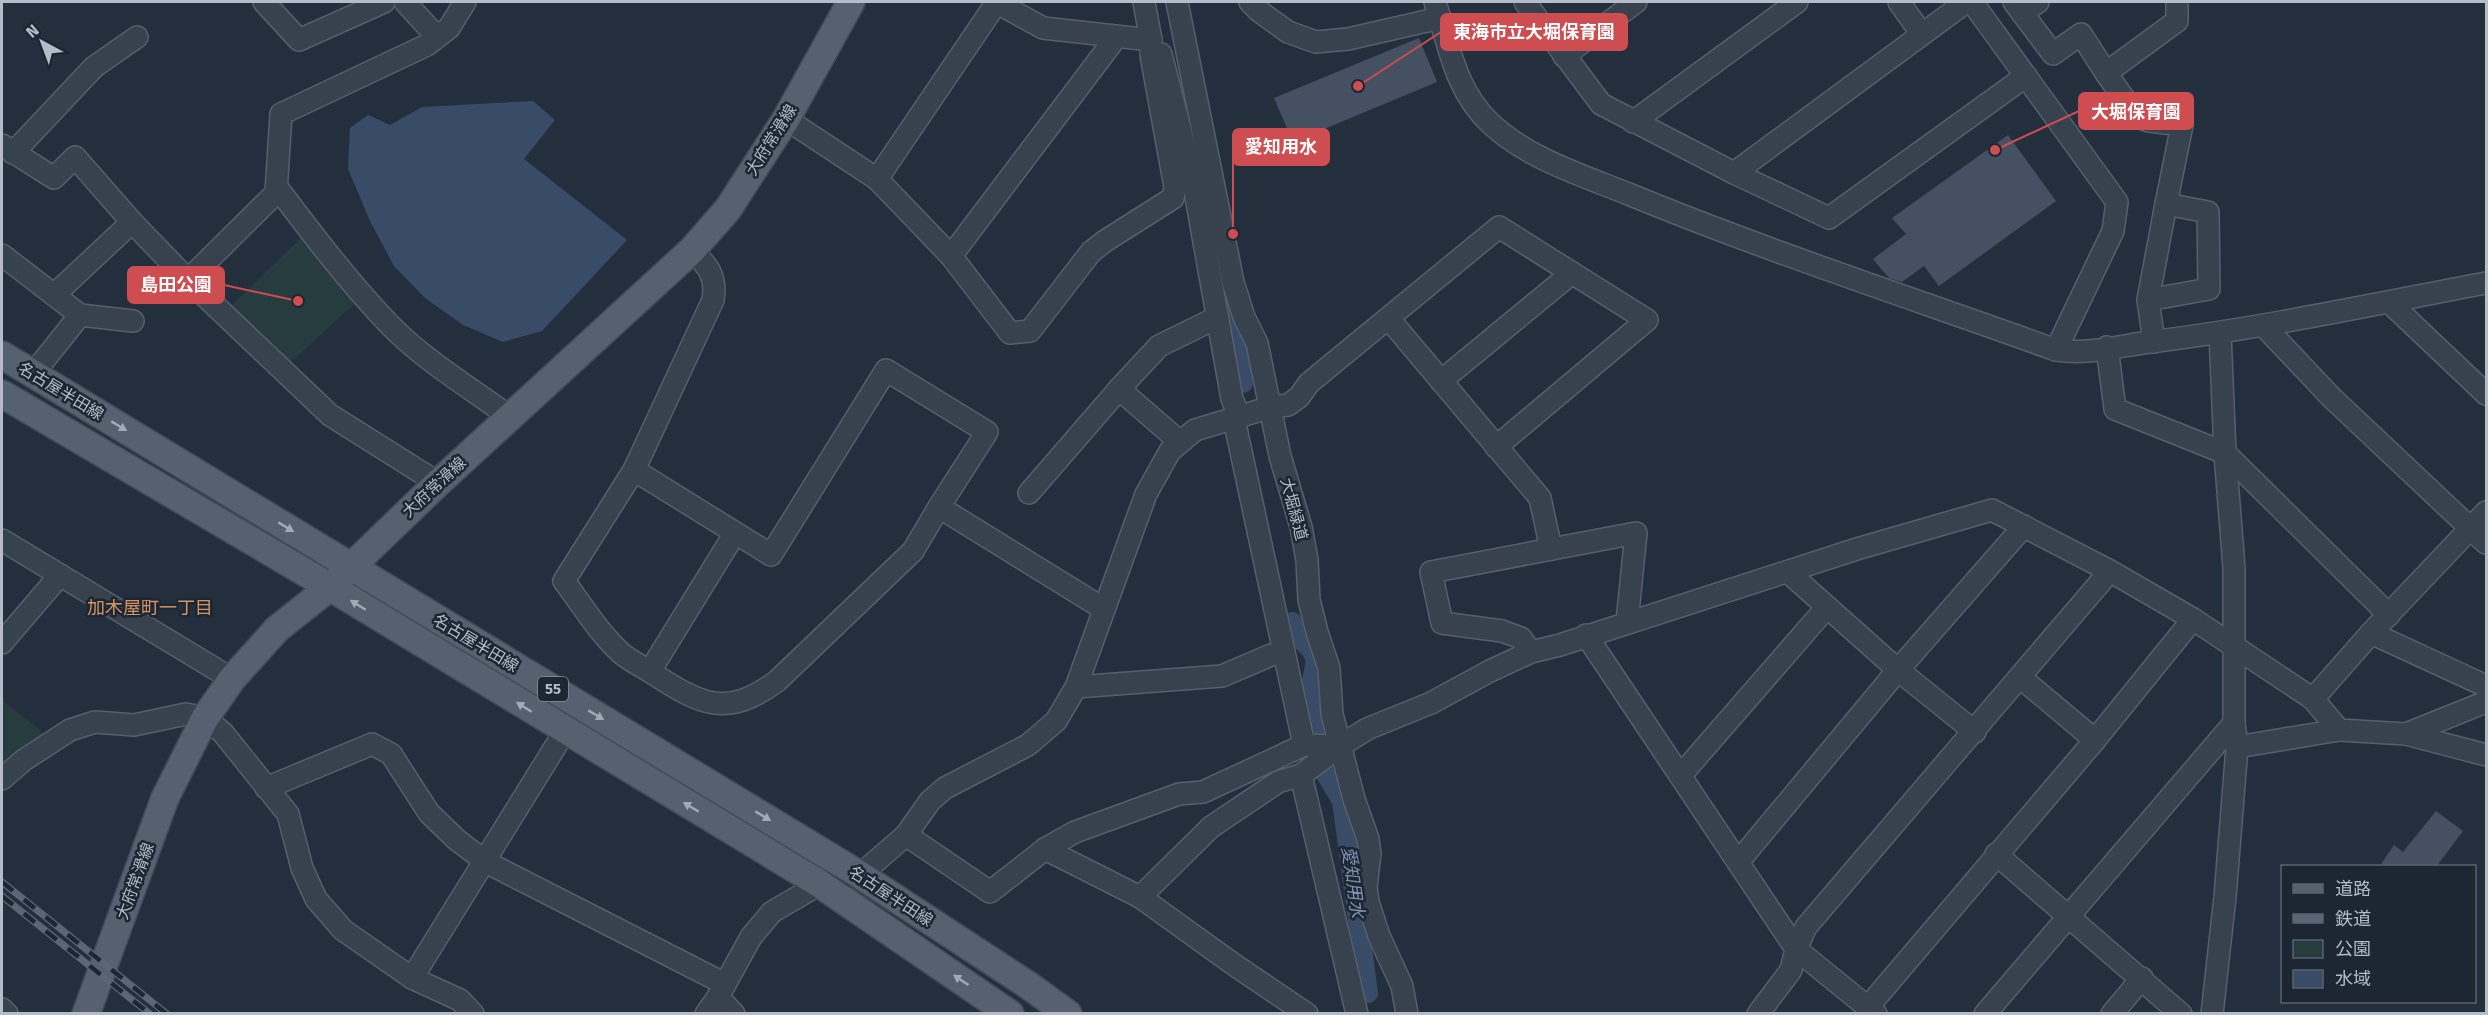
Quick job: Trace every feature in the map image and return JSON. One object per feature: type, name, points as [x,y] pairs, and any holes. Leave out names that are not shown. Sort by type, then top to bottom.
[{"type":"main road","name":"大府常滑線","points":[[86,1014],[165,798],[205,718],[232,679],[277,629],[330,587],[438,483],[692,250],[728,209],[786,118],[851,2]]},
{"type":"main road","name":"名古屋半田線","points":[[2,355],[860,875],[1028,985],[1068,1014]]},
{"type":"main road","name":"名古屋半田線","points":[[5,403],[330,587],[820,884],[1007,1013]]},
{"type":"street","points":[[264,2],[299,40],[384,2]]},
{"type":"street","points":[[405,2],[437,37]]},
{"type":"street","points":[[276,193],[281,114],[427,45],[449,28],[465,2]]},
{"type":"street","points":[[877,179],[997,2],[1043,28],[1112,36],[1151,47],[1161,54],[1193,180],[1216,318],[1304,745]]},
{"type":"street","points":[[786,118],[877,179],[951,256],[1010,333],[1030,331],[1091,252],[1173,198],[1175,188],[1144,2]]},
{"type":"street","name":"大堀緑道","points":[[1177,2],[1232,276],[1244,317],[1257,343],[1280,456],[1301,527],[1307,560],[1309,600],[1329,668],[1332,714],[1354,799],[1368,839],[1370,854],[1366,887],[1368,902],[1379,936],[1402,986],[1407,1014]]},
{"type":"street","points":[[1250,2],[1272,22],[1288,32],[1316,42],[1348,39],[1437,10],[1458,78],[1489,123],[1510,139],[1556,164],[1669,211],[2056,350],[2077,353],[2220,333],[2487,283]]},
{"type":"street","points":[[1525,2],[1601,104],[1734,173],[1830,218],[2026,76]]},
{"type":"street","points":[[1564,56],[1636,2]]},
{"type":"street","points":[[1633,122],[1797,2]]},
{"type":"street","points":[[1899,2],[1921,33]]},
{"type":"street","points":[[1734,173],[1966,2]]},
{"type":"street","points":[[1972,2],[2117,202],[2113,231],[2056,350]]},
{"type":"street","points":[[2106,74],[2177,21],[2177,2]]},
{"type":"street","points":[[2025,5],[2054,54],[2081,34],[2137,117],[2149,121],[2182,125],[2148,300],[2154,342]]},
{"type":"street","points":[[951,256],[1111,44],[1112,36]]},
{"type":"street","points":[[137,38],[94,68],[7,149],[54,178],[75,157],[132,222],[188,280],[330,415],[438,483]]},
{"type":"street","points":[[188,280],[279,190],[309,230],[388,323],[425,355],[510,417]]},
{"type":"street","points":[[2148,300],[2210,289],[2208,212],[2166,204]]},
{"type":"street","points":[[54,295],[132,222]]},
{"type":"street","points":[[716,998],[751,937],[772,912],[820,884],[860,875],[906,836],[930,801],[945,788],[1028,745],[1056,721],[1076,687],[1146,494],[1162,464],[1180,442],[1195,430],[1270,407],[1288,405],[1299,397],[1309,382],[1499,227],[1647,320],[1496,447]]},
{"type":"street","points":[[634,470],[771,555],[886,370],[987,432],[913,551],[777,681],[760,694],[733,702],[708,702],[685,694],[622,654],[564,581],[634,470],[712,300],[715,285],[706,265],[692,250]]},
{"type":"street","points":[[2,255],[80,315],[133,321]]},
{"type":"street","points":[[1441,381],[1572,273]]},
{"type":"street","points":[[2389,302],[2487,394]]},
{"type":"street","points":[[33,374],[80,315]]},
{"type":"street","points":[[1029,494],[1159,346],[1216,318]]},
{"type":"street","points":[[1389,319],[1540,498],[1551,549]]},
{"type":"street","points":[[2264,326],[2331,398],[2487,543]]},
{"type":"street","points":[[2212,1014],[2225,897],[2237,747],[2234,723],[2234,568],[2225,453],[2220,333]]},
{"type":"street","points":[[2107,347],[2115,409],[2225,453],[2389,615]]},
{"type":"street","points":[[1119,389],[1180,442]]},
{"type":"street","points":[[939,507],[1104,609]]},
{"type":"street","points":[[1140,897],[1211,827],[1278,782],[1300,775],[1367,729],[1431,703],[1531,652],[1992,510],[2193,619],[2313,699],[2339,730]]},
{"type":"street","points":[[2313,699],[2371,633],[2487,512]]},
{"type":"street","points":[[1739,861],[1898,670],[2024,526]]},
{"type":"street","points":[[650,671],[735,533]]},
{"type":"street","points":[[1531,652],[1521,639],[1502,631],[1442,623],[1431,572],[1636,533],[1627,622]]},
{"type":"street","points":[[2,540],[232,679]]},
{"type":"street","points":[[1788,572],[1898,670],[1975,732]]},
{"type":"street","points":[[1758,1014],[1791,970],[1796,949],[1806,927],[2110,572]]},
{"type":"street","points":[[2,643],[60,575]]},
{"type":"street","points":[[1681,775],[1827,607]]},
{"type":"street","points":[[1587,635],[1796,949],[1872,1010],[1996,854],[2095,740],[2193,619]]},
{"type":"street","points":[[2371,633],[2487,686]]},
{"type":"street","points":[[1076,687],[1222,676],[1271,655]]},
{"type":"street","points":[[2021,678],[2095,740]]},
{"type":"street","points":[[2406,734],[2487,702]]},
{"type":"street","points":[[2,779],[24,760],[70,730],[95,722],[134,725],[186,714],[205,718],[223,733],[288,814],[302,868],[316,899],[343,930],[412,978],[460,1000],[473,1014]]},
{"type":"street","points":[[1985,1014],[2234,723]]},
{"type":"street","points":[[2237,747],[2339,730],[2406,734],[2487,755]]},
{"type":"street","points":[[412,978],[486,862],[565,731]]},
{"type":"street","points":[[266,788],[372,744],[391,754],[429,813],[457,840],[486,862],[716,998],[734,1014]]},
{"type":"street","points":[[906,836],[990,892],[1045,849],[1075,832],[1179,794],[1203,792],[1304,745],[1340,746]]},
{"type":"street","points":[[1300,775],[1357,1014]]},
{"type":"street","points":[[1045,849],[1140,897],[1307,1014]]},
{"type":"street","points":[[1996,854],[2181,1014]]},
{"type":"street","points":[[2112,1014],[2142,978]]},
{"type":"street","points":[[2,1009],[7,1014]]},
{"type":"green space","points":[[309,230],[364,295],[291,362],[231,306]]},
{"type":"green space","points":[[2,700],[45,734],[2,766]]},
{"type":"water","points":[[533,101],[555,120],[524,159],[627,240],[542,331],[503,342],[463,325],[425,298],[394,266],[370,221],[348,169],[350,128],[368,115],[390,125],[422,107]]},
{"type":"building","points":[[1419,38],[1437,82],[1293,142],[1274,98]]},
{"type":"building","points":[[2008,135],[2056,201],[1939,286],[1924,266],[1902,282],[1889,278],[1873,259],[1906,234],[1892,218]]},
{"type":"building","points":[[2436,811],[2463,831],[2438,865],[2380,865],[2394,845],[2403,852]]},
{"type":"waterway","name":"愛知用水","points":[[1224,278],[1243,383]]},
{"type":"waterway","name":"愛知用水","points":[[1292,622],[1296,635],[1312,650],[1316,661],[1309,696],[1316,731]]},
{"type":"waterway","name":"愛知用水","points":[[1326,774],[1342,801],[1368,993]]},
{"type":"railway","points":[[2,882],[167,1014]]},
{"type":"railway","points":[[2,896],[150,1014]]},
{"type":"place","name":"東海市立大堀保育園","points":[[1358,86]]},
{"type":"place","name":"大堀保育園","points":[[1995,150]]},
{"type":"place","name":"愛知用水","points":[[1233,234]]},
{"type":"place","name":"島田公園","points":[[298,301]]},
{"type":"district","name":"加木屋町一丁目","points":[[150,608]]}]
